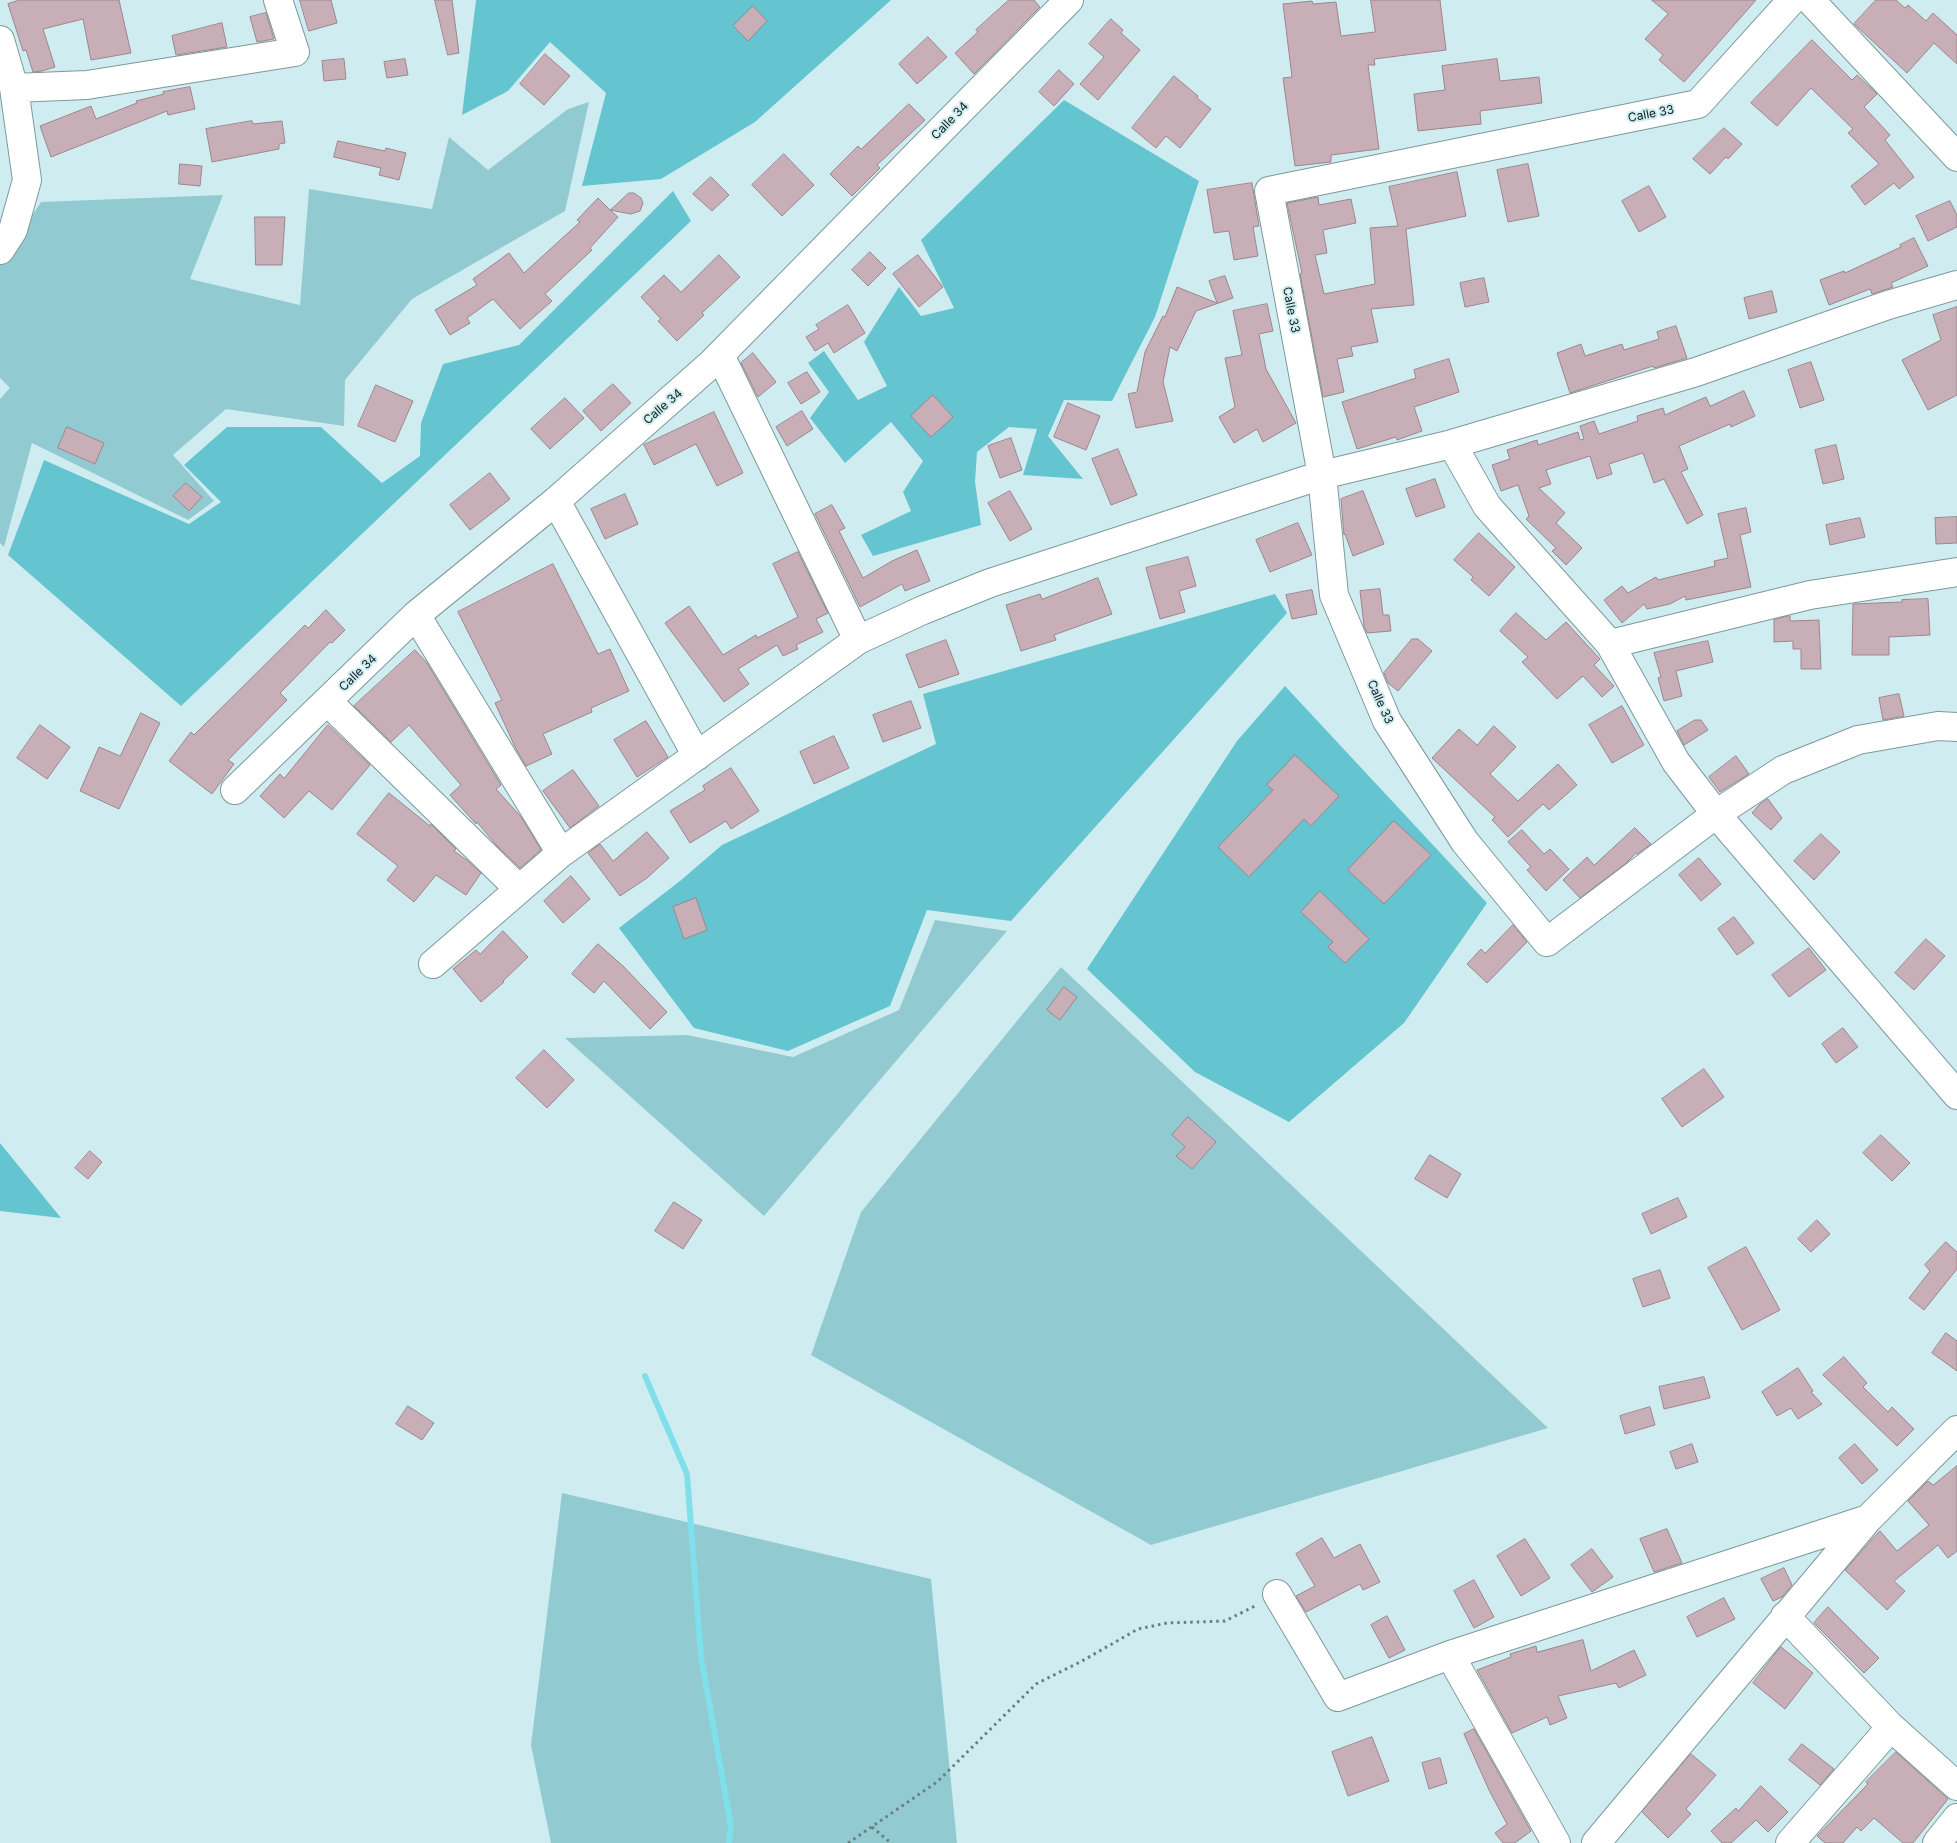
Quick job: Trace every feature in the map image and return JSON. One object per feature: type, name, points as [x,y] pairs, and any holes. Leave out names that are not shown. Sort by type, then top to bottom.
[{"type":"street","points":[[14,88],[87,85],[295,52],[278,0]]},
{"type":"street","name":"Calle 34","points":[[235,790],[416,615],[556,501],[720,355],[1069,0]]},
{"type":"street","name":"Calle 33","points":[[1716,814],[1547,942],[1465,842],[1387,721],[1334,595],[1322,475],[1269,191],[1698,104],[1792,0]]},
{"type":"street","points":[[1810,0],[1957,157]]},
{"type":"street","points":[[0,40],[14,88],[27,180],[13,230],[0,250]]},
{"type":"street","points":[[433,964],[561,853],[858,640],[923,610],[990,583],[1322,475],[1452,444],[1696,372],[1888,305],[1957,285]]},
{"type":"street","points":[[720,355],[858,640]]},
{"type":"street","points":[[1452,444],[1487,506],[1610,644],[1676,762],[1716,814],[1957,1095]]},
{"type":"street","points":[[556,501],[697,756]]},
{"type":"street","points":[[1610,644],[1810,595],[1957,572]]},
{"type":"street","points":[[416,615],[561,853]]},
{"type":"street","points":[[328,702],[519,888]]},
{"type":"street","points":[[1716,814],[1783,770],[1858,740],[1938,726],[1957,727]]},
{"type":"street","points":[[1596,1843],[1868,1519],[1957,1430]]},
{"type":"street","points":[[1277,1594],[1338,1697],[1450,1655],[1868,1519]]},
{"type":"street","points":[[1785,1616],[1891,1727],[1957,1786]]},
{"type":"street","points":[[1450,1655],[1556,1843]]},
{"type":"street","points":[[1790,1843],[1891,1727]]},
{"type":"street","points":[[1937,1843],[1957,1818]]},
{"type":"path","points":[[848,1843],[937,1782],[1036,1684],[1082,1661],[1138,1629],[1166,1623],[1225,1621],[1277,1594]]},
{"type":"path","points":[[872,1827],[891,1843]]},
{"type":"shaded area","points":[[476,0],[891,0],[755,122],[661,179],[582,186],[606,93],[550,42],[508,91],[462,115]]},
{"type":"shaded area","points":[[1064,100],[1199,181],[1155,317],[1112,401],[1064,400],[1048,436],[1083,479],[1023,475],[1037,429],[1009,427],[977,452],[975,482],[981,525],[873,556],[861,535],[911,511],[903,492],[923,461],[891,422],[845,463],[810,418],[829,392],[808,363],[824,351],[858,400],[887,386],[864,342],[899,287],[921,316],[954,308],[921,240]]},
{"type":"shaded area","points":[[589,102],[565,211],[412,299],[345,380],[344,426],[226,409],[173,455],[214,501],[188,520],[32,443],[4,547],[0,543],[0,399],[10,388],[0,378],[0,265],[41,202],[223,195],[190,279],[300,305],[309,189],[432,209],[449,137],[488,170],[568,109]]},
{"type":"shaded area","points":[[673,191],[691,221],[181,706],[8,555],[44,460],[189,524],[221,502],[184,465],[227,427],[321,427],[382,483],[420,456],[421,423],[443,364],[519,345]]},
{"type":"shaded area","points":[[1275,594],[1287,613],[1011,921],[927,910],[890,1006],[788,1051],[694,1028],[619,928],[680,881],[722,845],[936,744],[923,694]]},
{"type":"shaded area","points":[[1285,686],[1487,903],[1404,1023],[1289,1122],[1195,1072],[1087,969],[1237,741]]},
{"type":"shaded area","points":[[935,920],[1007,931],[764,1216],[565,1038],[687,1035],[793,1057],[899,1010]]},
{"type":"shaded area","points":[[1061,967],[1548,1428],[1151,1545],[811,1355],[861,1212]]},
{"type":"shaded area","points":[[0,1143],[61,1218],[0,1211]]},
{"type":"shaded area","points":[[562,1493],[931,1579],[957,1843],[551,1843],[531,1745]]},
{"type":"building","points":[[20,0],[119,0],[131,53],[91,60],[83,19],[43,29],[55,67],[33,72],[26,50],[23,51],[8,4]]},
{"type":"building","points":[[300,0],[331,0],[337,23],[309,31]]},
{"type":"building","points":[[435,0],[452,0],[459,53],[448,55]]},
{"type":"building","points":[[1009,0],[1034,0],[1040,7],[974,74],[955,53],[978,32],[976,30]]},
{"type":"building","points":[[1371,0],[1440,0],[1446,50],[1374,59],[1375,65],[1368,65],[1379,149],[1331,155],[1331,162],[1295,166],[1283,78],[1292,77],[1283,4],[1312,1],[1313,4],[1336,2],[1341,36],[1375,32]]},
{"type":"building","points":[[1652,0],[1756,0],[1684,82],[1659,60],[1663,55],[1645,39],[1668,14]]},
{"type":"building","points":[[1876,0],[1896,0],[1905,8],[1908,5],[1926,21],[1933,13],[1957,35],[1957,64],[1934,43],[1907,73],[1854,24]]},
{"type":"building","points":[[753,6],[767,21],[748,41],[733,26]]},
{"type":"building","points":[[266,13],[274,39],[257,42],[250,17]]},
{"type":"building","points":[[1111,19],[1123,30],[1121,33],[1140,50],[1098,100],[1080,84],[1104,57],[1089,44]]},
{"type":"building","points":[[222,23],[227,47],[176,55],[172,36]]},
{"type":"building","points":[[928,37],[947,57],[917,84],[899,64]]},
{"type":"building","points":[[1812,40],[1852,80],[1857,75],[1877,94],[1864,107],[1890,135],[1885,140],[1914,177],[1899,189],[1894,183],[1865,205],[1851,186],[1879,164],[1848,133],[1853,129],[1811,88],[1777,126],[1751,103]]},
{"type":"building","points":[[545,54],[570,76],[544,105],[520,84]]},
{"type":"building","points":[[344,59],[346,79],[324,81],[322,61]]},
{"type":"building","points":[[405,59],[408,75],[387,78],[384,62]]},
{"type":"building","points":[[1497,59],[1500,81],[1539,77],[1542,103],[1480,111],[1481,124],[1418,131],[1414,94],[1445,90],[1442,66]]},
{"type":"building","points":[[1059,70],[1074,84],[1054,106],[1039,92]]},
{"type":"building","points":[[1174,76],[1211,109],[1180,148],[1166,136],[1156,148],[1132,128]]},
{"type":"building","points":[[190,87],[195,109],[168,115],[167,111],[51,157],[40,126],[91,106],[96,119],[137,103],[136,101],[164,94],[163,92]]},
{"type":"building","points":[[909,104],[925,120],[877,165],[880,168],[852,196],[830,174],[858,146],[861,149]]},
{"type":"building","points":[[252,121],[253,124],[282,121],[285,143],[279,144],[279,149],[212,162],[206,129]]},
{"type":"building","points":[[1724,128],[1742,144],[1710,174],[1693,159]]},
{"type":"building","points":[[338,141],[385,151],[386,148],[406,153],[399,180],[379,175],[381,168],[334,157]]},
{"type":"building","points":[[784,154],[814,185],[782,216],[752,185]]},
{"type":"building","points":[[180,164],[202,166],[200,186],[179,184]]},
{"type":"building","points":[[1528,164],[1539,216],[1508,222],[1497,170]]},
{"type":"building","points":[[1457,172],[1466,216],[1406,229],[1414,305],[1371,309],[1378,342],[1351,347],[1353,356],[1337,359],[1344,392],[1323,397],[1300,274],[1302,273],[1287,203],[1318,197],[1319,205],[1351,199],[1356,223],[1323,230],[1327,253],[1315,255],[1324,294],[1375,284],[1370,228],[1398,226],[1389,187]]},
{"type":"building","points":[[711,177],[729,195],[712,211],[693,194]]},
{"type":"building","points":[[1252,183],[1259,226],[1253,227],[1258,256],[1234,260],[1229,231],[1214,233],[1207,190]]},
{"type":"building","points":[[1649,186],[1666,217],[1639,232],[1622,201]]},
{"type":"building","points":[[629,193],[634,193],[641,198],[643,203],[640,211],[631,214],[610,210]]},
{"type":"building","points":[[598,198],[618,217],[590,248],[592,250],[545,294],[552,301],[520,329],[493,299],[467,318],[470,323],[450,335],[435,310],[477,285],[473,279],[509,253],[524,273],[580,222],[577,220]]},
{"type":"building","points":[[1950,201],[1957,215],[1957,227],[1928,241],[1916,216]]},
{"type":"building","points":[[255,217],[285,217],[282,265],[256,265]]},
{"type":"building","points":[[1914,238],[1928,266],[1891,283],[1893,287],[1872,294],[1870,289],[1829,305],[1820,280],[1844,271],[1845,273],[1901,247],[1900,245]]},
{"type":"building","points":[[870,252],[886,268],[868,286],[852,270]]},
{"type":"building","points":[[719,255],[740,277],[702,313],[704,315],[677,341],[658,321],[661,319],[641,297],[664,275],[681,292]]},
{"type":"building","points":[[918,255],[943,287],[919,307],[893,274]]},
{"type":"building","points":[[1225,276],[1233,298],[1196,311],[1177,351],[1170,347],[1163,382],[1173,421],[1136,428],[1128,394],[1137,392],[1145,352],[1163,316],[1165,317],[1177,287],[1217,303],[1209,281]]},
{"type":"building","points":[[1484,278],[1489,302],[1465,307],[1460,283]]},
{"type":"building","points":[[1772,291],[1777,312],[1749,319],[1744,298]]},
{"type":"building","points":[[1267,304],[1273,331],[1259,334],[1266,369],[1296,423],[1263,442],[1257,429],[1234,443],[1219,417],[1235,407],[1225,358],[1242,355],[1233,311]]},
{"type":"building","points":[[848,305],[865,333],[834,353],[828,343],[815,351],[806,337],[819,329],[816,325]]},
{"type":"building","points":[[1957,307],[1957,395],[1928,410],[1902,360],[1941,340],[1933,315]]},
{"type":"building","points":[[1676,326],[1687,358],[1654,368],[1653,366],[1570,393],[1557,353],[1581,344],[1585,356],[1622,344],[1624,350],[1659,339],[1657,332]]},
{"type":"building","points":[[753,353],[776,382],[758,397],[741,363]]},
{"type":"building","points":[[1449,359],[1459,392],[1414,407],[1422,431],[1397,440],[1396,437],[1357,449],[1342,402],[1416,378],[1414,370]]},
{"type":"building","points":[[1811,362],[1824,400],[1800,408],[1788,370]]},
{"type":"building","points":[[807,372],[820,392],[801,404],[788,383]]},
{"type":"building","points":[[613,384],[631,403],[601,431],[583,411]]},
{"type":"building","points":[[376,385],[413,401],[395,442],[358,426]]},
{"type":"building","points":[[1744,391],[1755,416],[1731,427],[1730,424],[1679,446],[1688,469],[1681,472],[1703,515],[1687,524],[1664,479],[1654,483],[1643,453],[1609,464],[1612,474],[1597,479],[1590,456],[1546,470],[1551,484],[1539,488],[1565,513],[1556,523],[1582,548],[1566,565],[1552,551],[1556,548],[1526,519],[1529,516],[1518,485],[1501,491],[1492,465],[1510,459],[1507,450],[1537,440],[1538,445],[1578,432],[1580,440],[1584,439],[1580,426],[1594,421],[1599,434],[1638,421],[1637,416],[1663,408],[1665,415],[1706,397],[1710,406]]},
{"type":"building","points":[[933,395],[953,417],[931,437],[911,416]]},
{"type":"building","points":[[565,398],[584,418],[550,449],[531,429]]},
{"type":"building","points":[[1068,403],[1100,416],[1086,450],[1054,437]]},
{"type":"building","points":[[802,411],[813,429],[787,446],[776,427]]},
{"type":"building","points":[[714,412],[743,473],[717,486],[696,444],[654,465],[644,445]]},
{"type":"building","points":[[67,427],[104,443],[95,464],[58,448]]},
{"type":"building","points":[[1011,438],[1022,470],[1000,478],[988,446]]},
{"type":"building","points":[[1836,445],[1844,479],[1823,484],[1815,450]]},
{"type":"building","points":[[1118,449],[1137,495],[1111,505],[1092,459]]},
{"type":"building","points":[[490,473],[510,499],[470,530],[450,505]]},
{"type":"building","points":[[1435,479],[1445,507],[1416,517],[1406,489]]},
{"type":"building","points":[[186,483],[202,497],[189,511],[173,496]]},
{"type":"building","points":[[1010,491],[1032,529],[1010,541],[988,503]]},
{"type":"building","points":[[1363,491],[1384,544],[1353,556],[1344,535],[1341,499]]},
{"type":"building","points":[[625,494],[638,524],[605,539],[591,509]]},
{"type":"building","points":[[832,505],[845,528],[839,531],[863,578],[892,561],[917,550],[930,581],[905,591],[902,584],[860,607],[815,514]]},
{"type":"building","points":[[1746,508],[1751,532],[1740,535],[1751,587],[1686,600],[1685,596],[1670,604],[1647,609],[1644,604],[1622,623],[1604,600],[1622,586],[1628,593],[1656,577],[1658,580],[1715,566],[1714,561],[1728,558],[1718,514]]},
{"type":"building","points":[[1957,517],[1957,543],[1936,544],[1935,518]]},
{"type":"building","points":[[1860,518],[1865,537],[1830,545],[1826,525]]},
{"type":"building","points":[[1298,523],[1312,555],[1270,572],[1256,540]]},
{"type":"building","points":[[1479,533],[1515,567],[1489,596],[1471,580],[1473,577],[1454,560]]},
{"type":"building","points":[[798,552],[828,613],[816,619],[823,632],[796,645],[798,649],[783,656],[777,645],[738,669],[749,684],[724,702],[665,623],[689,606],[723,655],[756,635],[757,638],[798,617],[773,564]]},
{"type":"building","points":[[1188,557],[1196,586],[1179,591],[1185,612],[1160,619],[1146,568]]},
{"type":"building","points":[[553,564],[598,654],[610,649],[629,691],[591,708],[592,712],[543,734],[552,754],[526,766],[495,703],[502,700],[458,612]]},
{"type":"building","points":[[1098,578],[1112,614],[1054,635],[1056,640],[1021,651],[1006,605],[1040,594],[1042,599]]},
{"type":"building","points":[[1380,589],[1383,615],[1389,615],[1391,631],[1367,633],[1364,626],[1360,591]]},
{"type":"building","points":[[1312,590],[1317,614],[1292,619],[1286,595]]},
{"type":"building","points":[[1928,599],[1930,635],[1889,637],[1889,655],[1852,655],[1853,604]]},
{"type":"building","points":[[326,610],[345,630],[332,643],[330,642],[280,693],[287,700],[228,760],[234,764],[212,794],[169,761],[191,732],[194,735],[305,625],[308,628]]},
{"type":"building","points":[[1516,613],[1546,640],[1566,622],[1600,659],[1594,665],[1614,686],[1602,697],[1583,676],[1557,699],[1522,662],[1528,657],[1500,631]]},
{"type":"building","points":[[1790,616],[1790,621],[1819,620],[1821,669],[1801,669],[1801,649],[1793,649],[1793,641],[1774,642],[1774,620]]},
{"type":"building","points":[[1412,639],[1418,639],[1432,651],[1398,691],[1388,683],[1384,673]]},
{"type":"building","points":[[946,640],[959,674],[919,688],[906,655]]},
{"type":"building","points":[[1708,641],[1713,662],[1676,671],[1682,696],[1664,701],[1658,678],[1661,677],[1654,653]]},
{"type":"building","points":[[415,650],[427,663],[501,785],[496,789],[522,818],[541,850],[520,868],[450,795],[461,785],[409,725],[391,742],[354,706]]},
{"type":"building","points":[[1899,694],[1904,716],[1883,720],[1879,698]]},
{"type":"building","points":[[911,701],[921,728],[883,742],[873,715]]},
{"type":"building","points":[[1622,706],[1644,745],[1612,763],[1589,725]]},
{"type":"building","points":[[141,713],[160,723],[119,809],[80,791],[99,747],[120,756]]},
{"type":"building","points":[[1695,720],[1701,720],[1708,730],[1684,745],[1677,731]]},
{"type":"building","points":[[646,721],[668,757],[637,777],[614,740]]},
{"type":"building","points":[[40,725],[70,747],[47,779],[17,758]]},
{"type":"building","points":[[328,725],[370,765],[332,810],[309,791],[284,818],[260,796],[280,774],[284,778]]},
{"type":"building","points":[[1494,726],[1516,747],[1490,774],[1518,801],[1558,764],[1577,785],[1549,810],[1543,804],[1508,837],[1492,820],[1495,817],[1432,758],[1459,729],[1477,745]]},
{"type":"building","points":[[834,736],[849,768],[814,784],[800,752]]},
{"type":"building","points":[[1295,755],[1339,796],[1311,826],[1304,819],[1249,877],[1218,847],[1273,790],[1267,785]]},
{"type":"building","points":[[1736,756],[1749,774],[1720,792],[1709,777]]},
{"type":"building","points":[[731,768],[759,811],[731,829],[726,821],[690,843],[670,811],[705,790],[703,786]]},
{"type":"building","points":[[573,770],[599,806],[570,828],[543,791]]},
{"type":"building","points":[[389,793],[430,826],[431,824],[456,849],[454,851],[481,873],[466,895],[436,875],[414,902],[387,880],[398,866],[357,834]]},
{"type":"building","points":[[1768,799],[1782,818],[1771,830],[1752,813],[1760,804]]},
{"type":"building","points":[[1394,821],[1431,855],[1384,904],[1348,870]]},
{"type":"building","points":[[1635,828],[1651,844],[1636,853],[1625,864],[1580,898],[1563,880],[1587,857],[1594,865]]},
{"type":"building","points":[[1522,830],[1544,854],[1550,849],[1569,869],[1546,891],[1527,870],[1531,867],[1508,842]]},
{"type":"building","points":[[647,832],[669,858],[647,878],[620,896],[588,853],[600,844],[613,861]]},
{"type":"building","points":[[1821,834],[1840,852],[1814,880],[1794,861]]},
{"type":"building","points":[[1699,858],[1721,884],[1701,901],[1679,875]]},
{"type":"building","points":[[571,876],[590,899],[563,923],[544,901]]},
{"type":"building","points":[[1320,891],[1369,939],[1345,963],[1328,947],[1333,942],[1301,912]]},
{"type":"building","points":[[696,898],[707,930],[684,939],[673,907]]},
{"type":"building","points":[[1734,917],[1754,943],[1737,955],[1718,929]]},
{"type":"building","points":[[1513,925],[1527,942],[1487,983],[1467,964],[1481,949],[1485,953]]},
{"type":"building","points":[[503,931],[528,957],[481,1002],[453,969],[476,950],[480,954]]},
{"type":"building","points":[[1926,939],[1945,956],[1914,990],[1895,973]]},
{"type":"building","points":[[598,944],[623,966],[667,1012],[650,1029],[604,981],[594,993],[572,974]]},
{"type":"building","points":[[1809,948],[1826,970],[1789,997],[1772,975]]},
{"type":"building","points":[[1064,987],[1077,997],[1060,1020],[1047,1010]]},
{"type":"building","points":[[1843,1028],[1858,1047],[1836,1063],[1822,1044]]},
{"type":"building","points":[[544,1050],[574,1080],[547,1108],[516,1078]]},
{"type":"building","points":[[1704,1069],[1724,1097],[1682,1127],[1662,1099]]},
{"type":"building","points":[[1188,1117],[1216,1142],[1192,1169],[1176,1156],[1185,1147],[1172,1135]]},
{"type":"building","points":[[1881,1135],[1910,1163],[1892,1181],[1863,1153]]},
{"type":"building","points":[[90,1151],[102,1162],[88,1179],[75,1168]]},
{"type":"building","points":[[1430,1155],[1461,1174],[1447,1198],[1415,1179]]},
{"type":"building","points":[[1678,1198],[1687,1217],[1651,1234],[1642,1214]]},
{"type":"building","points":[[674,1202],[702,1220],[683,1249],[655,1231]]},
{"type":"building","points":[[1817,1220],[1830,1234],[1811,1252],[1798,1239]]},
{"type":"building","points":[[1946,1242],[1957,1252],[1957,1269],[1924,1310],[1909,1298],[1930,1271],[1925,1265]]},
{"type":"building","points":[[1746,1247],[1780,1310],[1742,1330],[1708,1268]]},
{"type":"building","points":[[1660,1270],[1670,1298],[1643,1307],[1633,1279]]},
{"type":"building","points":[[1946,1333],[1957,1341],[1957,1371],[1932,1353]]},
{"type":"building","points":[[1844,1357],[1867,1383],[1863,1387],[1888,1412],[1892,1407],[1914,1429],[1897,1446],[1823,1375]]},
{"type":"building","points":[[1798,1368],[1813,1391],[1811,1392],[1822,1404],[1798,1419],[1791,1408],[1777,1416],[1762,1392]]},
{"type":"building","points":[[1704,1377],[1710,1398],[1664,1409],[1659,1387]]},
{"type":"building","points":[[408,1406],[434,1423],[422,1440],[396,1424]]},
{"type":"building","points":[[1650,1407],[1655,1425],[1625,1434],[1620,1416]]},
{"type":"building","points":[[1692,1444],[1698,1462],[1676,1469],[1670,1452]]},
{"type":"building","points":[[1855,1444],[1878,1470],[1862,1484],[1839,1458]]},
{"type":"building","points":[[1957,1466],[1957,1551],[1948,1558],[1938,1545],[1894,1581],[1905,1591],[1887,1610],[1845,1570],[1880,1531],[1897,1551],[1929,1525],[1908,1501],[1928,1481],[1933,1485]]},
{"type":"building","points":[[1667,1529],[1682,1563],[1654,1572],[1640,1539]]},
{"type":"building","points":[[1322,1538],[1334,1558],[1360,1544],[1380,1582],[1363,1590],[1360,1584],[1306,1612],[1296,1596],[1315,1586],[1296,1554]]},
{"type":"building","points":[[1525,1539],[1550,1578],[1521,1596],[1497,1556]]},
{"type":"building","points":[[1592,1549],[1613,1577],[1592,1592],[1571,1565]]},
{"type":"building","points":[[1784,1568],[1792,1585],[1782,1597],[1773,1601],[1761,1579]]},
{"type":"building","points":[[1474,1580],[1494,1617],[1474,1628],[1454,1591]]},
{"type":"building","points":[[1724,1598],[1735,1619],[1697,1637],[1687,1617]]},
{"type":"building","points":[[1828,1607],[1879,1658],[1864,1673],[1814,1623]]},
{"type":"building","points":[[1387,1616],[1405,1650],[1389,1658],[1371,1625]]},
{"type":"building","points":[[1583,1640],[1591,1671],[1634,1650],[1646,1675],[1619,1688],[1616,1683],[1558,1696],[1567,1718],[1550,1725],[1547,1717],[1512,1733],[1477,1670],[1511,1657],[1510,1654],[1536,1646],[1537,1652]]},
{"type":"building","points":[[1781,1647],[1813,1673],[1785,1709],[1753,1683]]},
{"type":"building","points":[[1474,1729],[1531,1831],[1515,1843],[1503,1843],[1495,1833],[1507,1824],[1489,1790],[1464,1734]]},
{"type":"building","points":[[1372,1737],[1389,1781],[1348,1796],[1332,1752]]},
{"type":"building","points":[[1802,1744],[1834,1769],[1820,1785],[1789,1760]]},
{"type":"building","points":[[1896,1752],[1948,1799],[1913,1843],[1903,1843],[1874,1818],[1861,1831],[1857,1827],[1843,1843],[1825,1843],[1817,1836],[1868,1784],[1866,1782]]},
{"type":"building","points":[[1691,1754],[1716,1775],[1686,1809],[1691,1814],[1668,1838],[1642,1812]]},
{"type":"building","points":[[1440,1758],[1447,1783],[1429,1789],[1422,1763]]},
{"type":"building","points":[[1761,1786],[1788,1812],[1768,1832],[1756,1820],[1731,1843],[1722,1843],[1711,1831],[1736,1808],[1738,1811]]},
{"type":"waterway","points":[[645,1376],[687,1474],[701,1657],[731,1826],[729,1843]]}]
